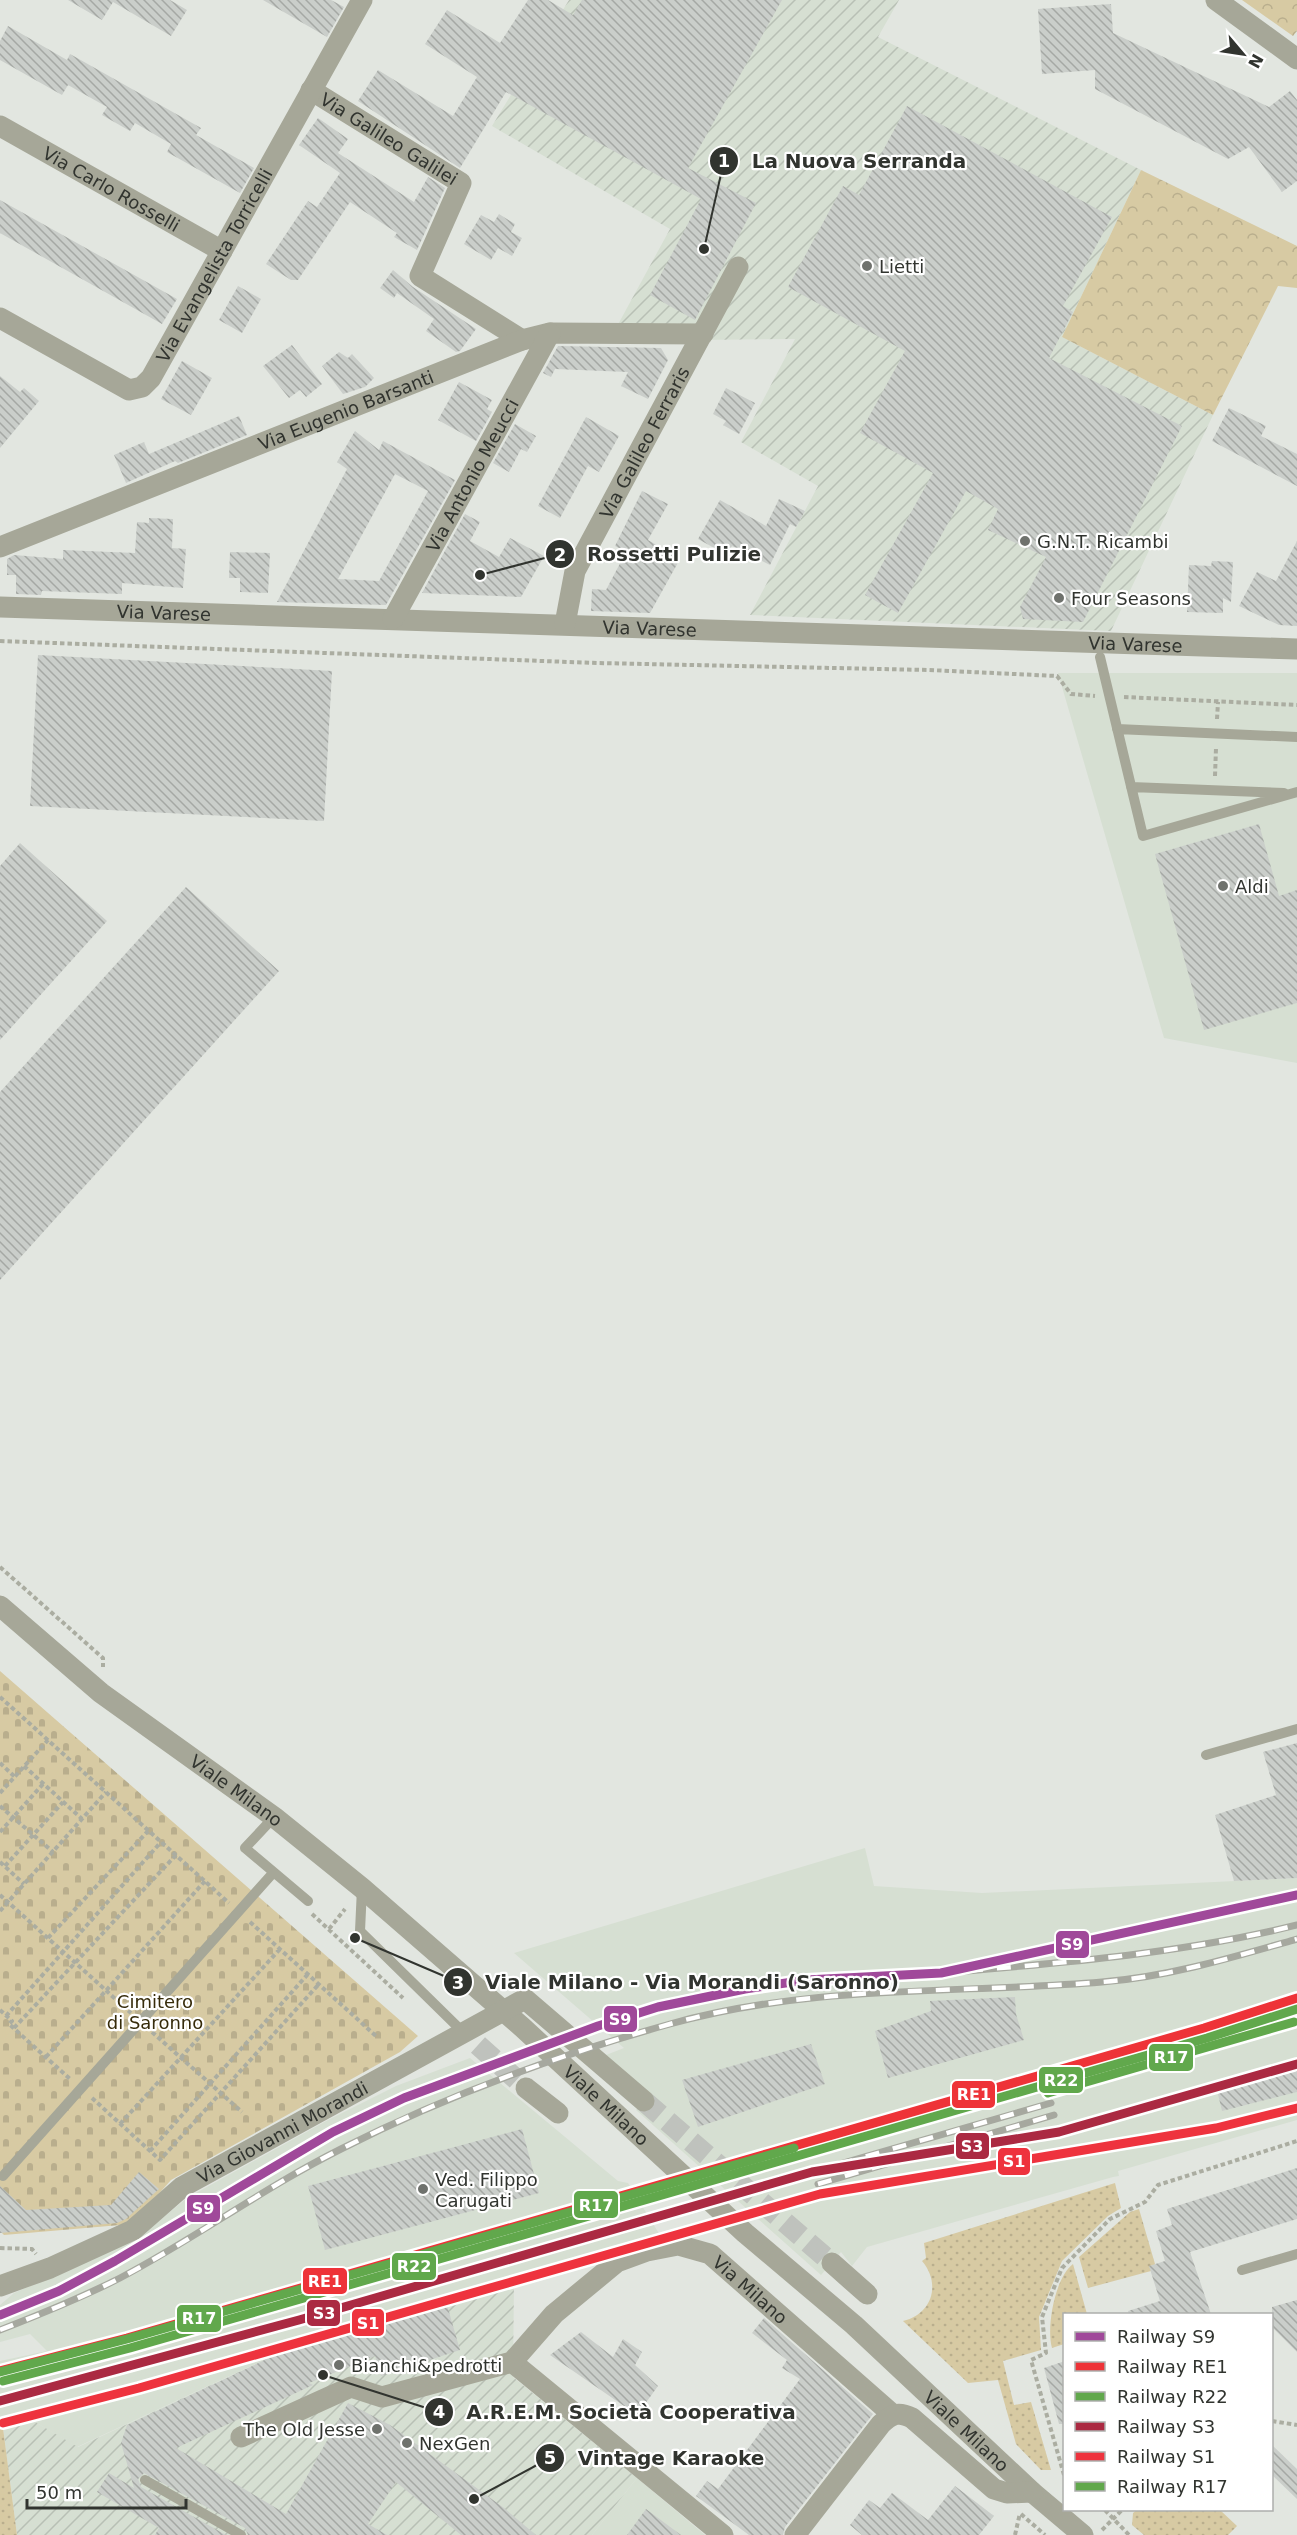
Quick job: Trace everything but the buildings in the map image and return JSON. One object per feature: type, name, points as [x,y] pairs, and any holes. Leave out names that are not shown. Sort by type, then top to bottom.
[{"type":"street","name":"Via Evangelista Torricelli","points":[[0,318],[129,390],[142,387],[151,378],[362,0]]},
{"type":"street","points":[[1216,0],[1297,59]]},
{"type":"street","name":"Via Galileo Galilei","points":[[311,90],[461,183],[420,276],[522,340]]},
{"type":"street","name":"Via Carlo Rosselli","points":[[0,126],[222,250]]},
{"type":"street","name":"Via Galileo Ferraris","points":[[565,624],[575,571],[738,267]]},
{"type":"street","name":"Via Eugenio Barsanti","points":[[0,547],[522,340],[550,333],[703,334]]},
{"type":"street","name":"Via Antonio Meucci","points":[[393,619],[550,333]]},
{"type":"street","name":"Via Varese","points":[[0,607],[1297,648]]},
{"type":"street","name":"Via Varese","points":[[0,621],[1297,662]]},
{"type":"street","name":"Viale Milano","points":[[0,1606],[101,1693],[274,1817],[362,1888],[504,2011],[745,2233],[899,2367],[1032,2492],[1083,2535]]},
{"type":"street","name":"Via Giovanni Morandi","points":[[0,2286],[50,2268],[133,2230],[182,2187],[471,2039],[504,2011],[525,1999],[644,2101]]},
{"type":"street","points":[[526,2088],[558,2113]]},
{"type":"street","name":"Via Milano","points":[[512,2362],[554,2314],[617,2262],[647,2251],[678,2245],[710,2254],[892,2414]]},
{"type":"street","points":[[832,2262],[867,2294]]},
{"type":"street","points":[[241,2437],[351,2387],[382,2397],[512,2362],[723,2535]]},
{"type":"street","points":[[795,2535],[881,2424],[892,2414],[901,2413],[912,2418],[994,2489],[1007,2493],[1032,2492]]},
{"type":"lane","points":[[1100,657],[1143,836],[1295,793]]},
{"type":"lane","points":[[1117,729],[1297,737]]},
{"type":"lane","points":[[1131,787],[1295,793]]},
{"type":"lane","points":[[1206,1755],[1297,1729]]},
{"type":"lane","points":[[274,1817],[245,1848],[308,1901]]},
{"type":"lane","points":[[3,2176],[273,1873]]},
{"type":"lane","points":[[362,1888],[360,1931],[471,2039]]},
{"type":"lane","points":[[1242,2270],[1297,2254]]},
{"type":"lane","points":[[145,2480],[242,2535]]},
{"type":"path","points":[[0,640],[597,663],[929,670],[1057,676],[1071,694],[1297,705]]},
{"type":"path","points":[[1214,790],[1218,702]]},
{"type":"path","points":[[0,1567],[103,1658],[101,1693]]},
{"type":"path","points":[[0,1697],[106,1792],[0,1911]]},
{"type":"path","points":[[0,1793],[48,1740]]},
{"type":"path","points":[[0,1763],[15,1777]]},
{"type":"path","points":[[24,1766],[82,1819]]},
{"type":"path","points":[[0,1832],[43,1784]]},
{"type":"path","points":[[5,1866],[63,1802]]},
{"type":"path","points":[[0,1806],[53,1852]]},
{"type":"path","points":[[48,1938],[148,1830]]},
{"type":"path","points":[[6,2016],[161,1842]]},
{"type":"path","points":[[14,2028],[176,1855]]},
{"type":"path","points":[[0,1862],[24,1884]]},
{"type":"path","points":[[46,2057],[205,1881]]},
{"type":"path","points":[[0,1895],[242,2112]]},
{"type":"path","points":[[120,2124],[280,1949]]},
{"type":"path","points":[[150,2151],[308,1974]]},
{"type":"path","points":[[0,2010],[12,2021],[9,2024],[160,2160],[319,1984]]},
{"type":"path","points":[[1063,2468],[1031,2360],[1046,2353],[1042,2317],[1062,2268],[1110,2219],[1144,2202],[1158,2185],[1297,2141]]},
{"type":"path","points":[[1273,2421],[1297,2425]]},
{"type":"path","points":[[1106,2511],[1129,2535]]},
{"type":"path","points":[[1097,2535],[1121,2511]]},
{"type":"path","points":[[1015,2535],[1021,2513]]},
{"type":"shaded area","points":[[569,0],[899,0],[878,37],[1141,170],[1062,337],[1213,415],[1111,631],[750,615],[818,486],[741,442],[795,339],[609,341],[670,229],[492,126]]},
{"type":"shaded area","points":[[1058,673],[1297,673],[1297,1063],[1164,1038]]},
{"type":"shaded area","points":[[865,1848],[874,1886],[982,1893],[1297,1878],[1297,2120],[1118,2171],[1119,2176],[867,2247],[852,2266],[841,2252],[821,2275],[636,2110],[650,2094],[606,2055],[624,2048],[514,1953]]},
{"type":"shaded area","points":[[470,2058],[618,2181],[628,2183],[663,2240],[514,2281],[509,2279],[364,2322],[364,2325],[314,2342],[303,2342],[77,2447],[30,2419],[0,2429],[0,2361],[47,2351],[30,2334],[0,2342],[0,2305],[14,2293],[112,2250],[149,2229],[187,2198],[328,2120],[396,2086]]},
{"type":"shaded area","points":[[510,2279],[514,2281],[513,2377],[637,2478],[592,2535],[17,2535],[3,2428],[30,2419],[78,2447],[303,2342],[314,2342],[364,2325],[364,2323]]},
{"type":"shaded area","points":[[637,2478],[705,2535],[592,2535]]},
{"type":"green space","points":[[1242,0],[1297,0],[1297,31],[1293,36]]},
{"type":"green space","points":[[1141,170],[1297,246],[1297,288],[1278,286],[1213,415],[1062,337]]},
{"type":"green space","name":"Cimitero di Saronno","points":[[0,1671],[418,2036],[400,2052],[171,2180],[132,2224],[4,2235],[0,2231]]},
{"type":"green space","points":[[1115,2183],[1121,2208],[1108,2216],[1062,2261],[1039,2317],[1041,2350],[1003,2361],[1014,2405],[1031,2402],[1051,2470],[1041,2470],[1016,2444],[998,2380],[968,2383],[903,2321],[921,2312],[931,2297],[931,2279],[922,2261],[926,2258],[924,2243]]},
{"type":"green space","points":[[1139,2209],[1155,2264],[1151,2271],[1088,2288],[1079,2257],[1130,2212]]},
{"type":"green space","points":[[1073,2264],[1087,2313],[1063,2313],[1063,2344],[1052,2348],[1051,2316],[1057,2291]]},
{"type":"green space","points":[[3,2428],[17,2535],[0,2535],[0,2429]]},
{"type":"green space","points":[[1136,2511],[1221,2511],[1237,2526],[1228,2535],[1144,2535],[1132,2525],[1133,2513]]},
{"type":"tunnel","points":[[478,2045],[526,2088]]},
{"type":"tunnel","points":[[644,2101],[832,2263]]},
{"type":"railway","points":[[941,1973],[1076,1961],[1165,1950],[1297,1925]]},
{"type":"railway","points":[[0,2330],[120,2278],[313,2164],[380,2130],[502,2078],[628,2036],[723,2011],[777,2002],[884,1992],[1047,1986],[1151,1976],[1297,1939]]},
{"type":"railway","points":[[812,2172],[1051,2103]]},
{"type":"railway","points":[[818,2184],[1054,2115]]},
{"type":"rail line","name":"S9","points":[[0,2315],[59,2291],[115,2261],[333,2132],[404,2098],[598,2026],[658,2007],[745,1989],[806,1980],[941,1973],[1297,1895]]},
{"type":"rail line","name":"RE1","points":[[0,2371],[127,2338],[1204,2028],[1297,1998]]},
{"type":"rail line","name":"R22","points":[[3,2381],[130,2348],[1207,2038],[1297,2009]]},
{"type":"rail line","name":"R17","points":[[1048,2093],[1294,2022]]},
{"type":"rail line","name":"S3","points":[[0,2401],[299,2320],[812,2172],[1059,2132],[1297,2064]]},
{"type":"rail line","name":"S1","points":[[3,2423],[139,2388],[820,2194],[1216,2128],[1297,2108]]},
{"type":"rail line","name":"R17","points":[[0,2372],[127,2339],[794,2148]]},
{"type":"place","name":"La Nuova Serranda","points":[[704,249]]},
{"type":"place","name":"Lietti","points":[[867,266]]},
{"type":"place","name":"G.N.T. Ricambi","points":[[1025,541]]},
{"type":"place","name":"Rossetti Pulizie","points":[[480,575]]},
{"type":"place","name":"Four Seasons","points":[[1059,598]]},
{"type":"place","name":"Aldi","points":[[1223,886]]},
{"type":"place","name":"Viale Milano - Via Morandi (Saronno)","points":[[355,1938]]},
{"type":"place","name":"Ved. Filippo Carugati","points":[[423,2189]]},
{"type":"place","name":"Bianchi&pedrotti","points":[[339,2365]]},
{"type":"place","name":"A.R.E.M. Società Cooperativa","points":[[323,2375]]},
{"type":"place","name":"The Old Jesse","points":[[377,2429]]},
{"type":"place","name":"NexGen","points":[[407,2443]]},
{"type":"place","name":"Vintage Karaoke","points":[[474,2499]]}]
